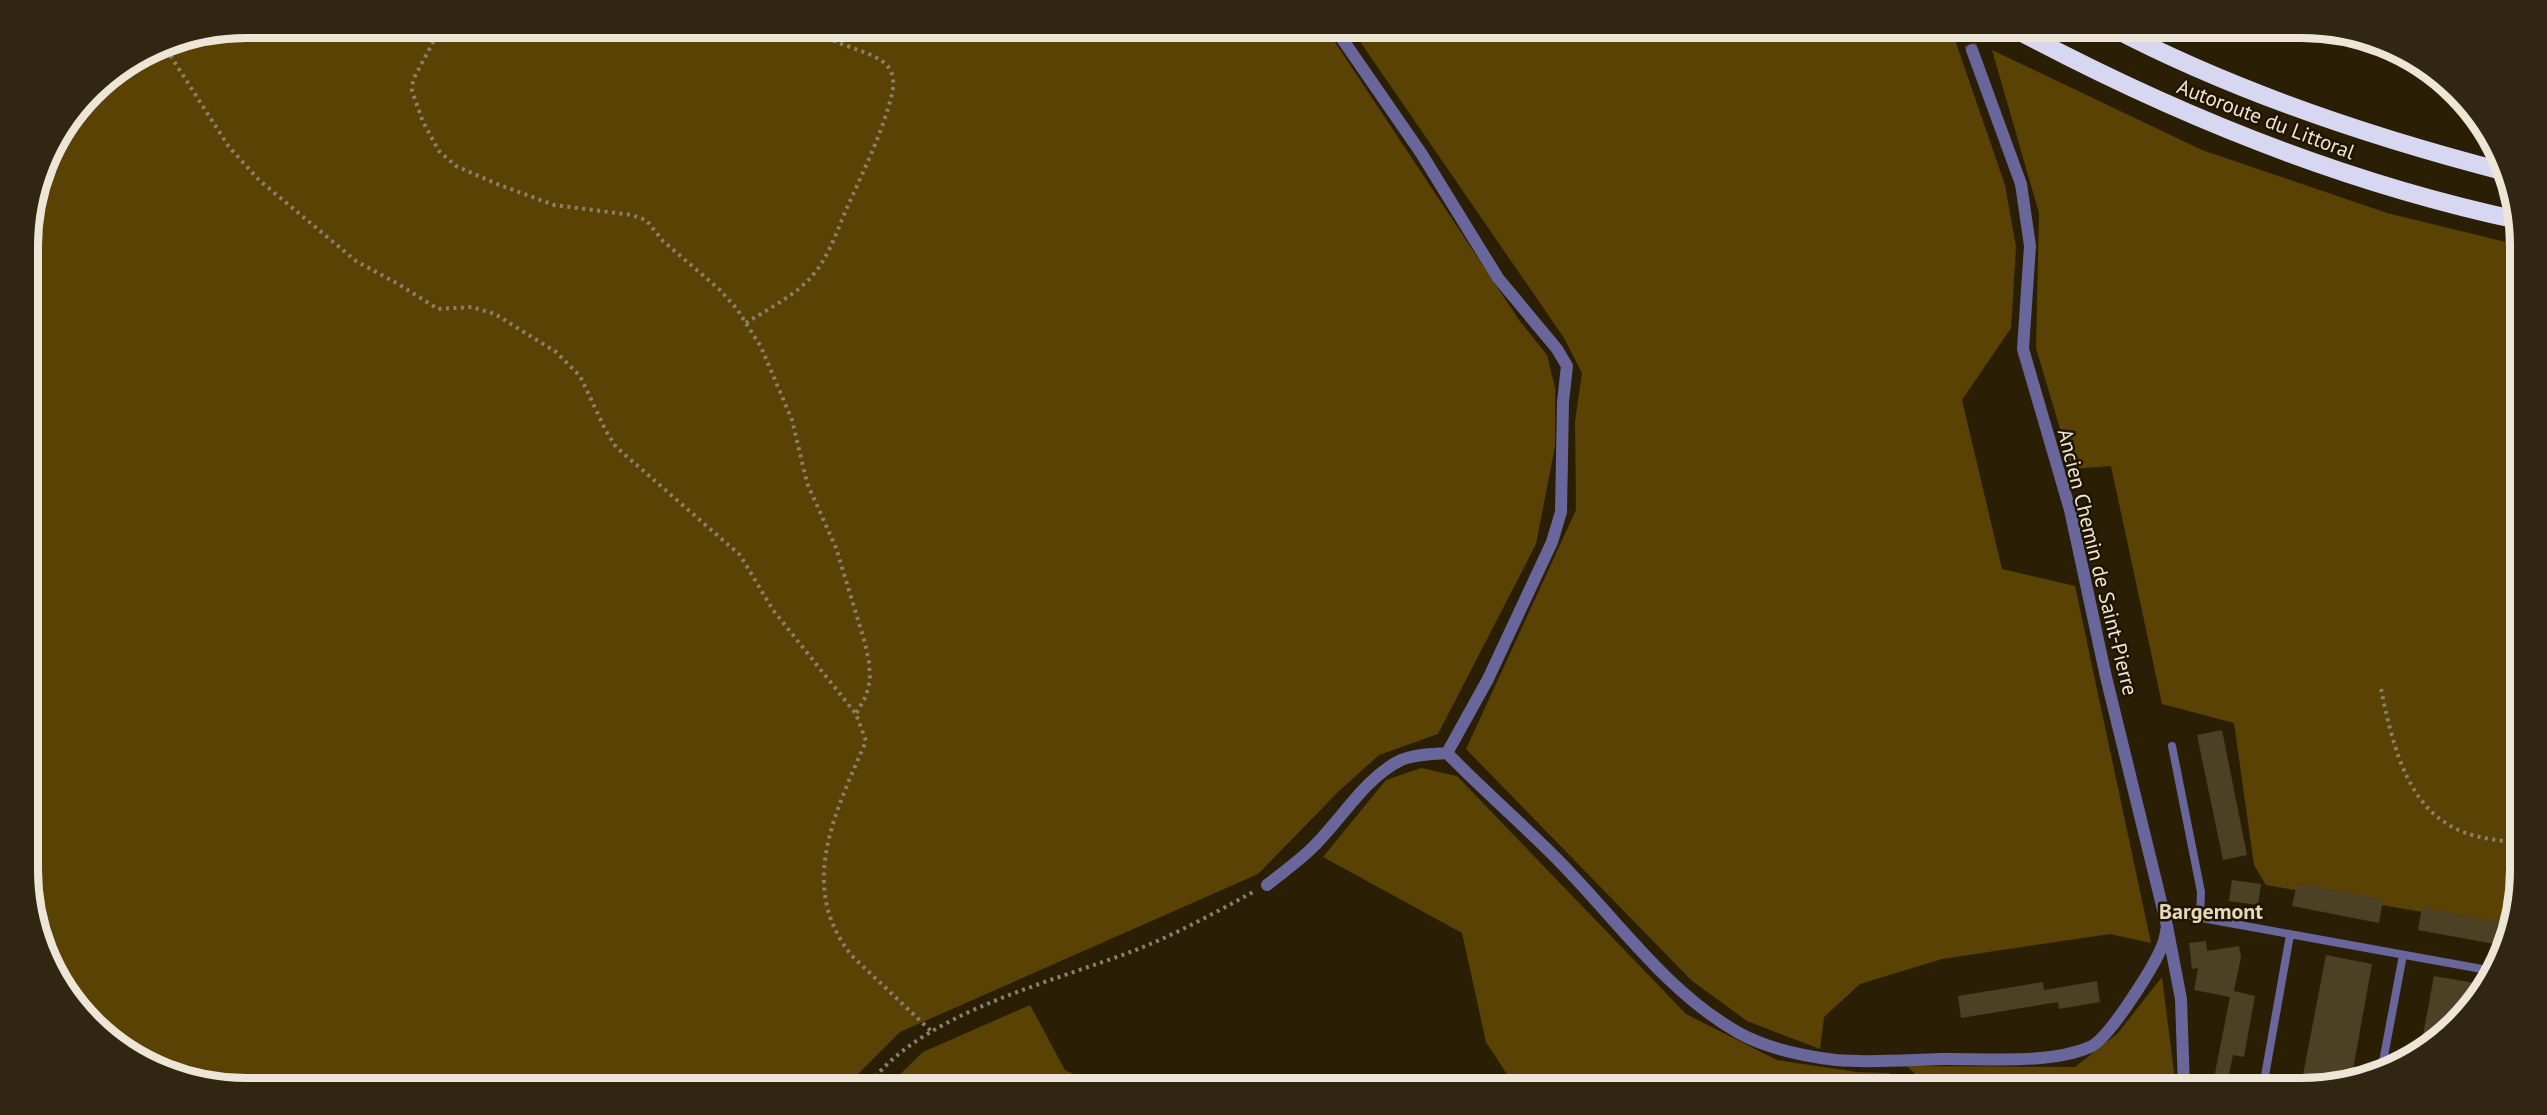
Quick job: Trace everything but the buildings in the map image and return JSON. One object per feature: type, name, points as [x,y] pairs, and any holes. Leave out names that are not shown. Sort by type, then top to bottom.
[{"type":"highway","points":[[2028,38],[2068,58]]},
{"type":"highway","name":"Autoroute du Littoral","points":[[2031,38],[2172,107],[2301,158],[2420,196],[2508,218]]},
{"type":"highway","name":"Autoroute du Littoral","points":[[2133,38],[2192,66],[2305,111],[2411,147],[2495,169]]},
{"type":"street","points":[[1342,38],[1421,153],[1498,278],[1557,349],[1567,366],[1563,402],[1561,512],[1555,532],[1539,573],[1488,679],[1447,753]]},
{"type":"street","name":"Ancien Chemin de Saint-Pierre","points":[[1972,50],[2021,184],[2030,246],[2023,349],[2070,510],[2106,677],[2167,926],[2181,999],[2184,1077]]},
{"type":"street","points":[[1267,885],[1316,845],[1365,788],[1389,767],[1403,759],[1424,754],[1447,753],[1552,854],[1656,967],[1717,1018],[1740,1033],[1779,1049],[1836,1060],[2034,1058],[2092,1047],[2110,1029],[2158,955],[2164,942],[2167,926]]},
{"type":"lane","points":[[2172,746],[2201,892],[2200,918]]},
{"type":"lane","points":[[2163,911],[2484,969]]},
{"type":"lane","points":[[2265,1077],[2290,934]]},
{"type":"lane","points":[[2383,1061],[2403,955]]},
{"type":"path","points":[[435,38],[413,80],[412,91],[423,122],[439,151],[456,165],[486,180],[554,205],[632,215],[646,220],[663,241],[719,289],[737,309],[761,347],[792,420],[807,483],[836,548],[865,643],[870,680],[866,696],[856,714]]},
{"type":"path","points":[[746,323],[788,296],[812,276],[826,256],[869,159],[892,94],[894,82],[890,69],[882,61],[826,38]]},
{"type":"path","points":[[169,53],[229,147],[259,180],[356,261],[438,309],[472,307],[495,314],[556,352],[580,376],[616,447],[740,555],[773,610],[856,714],[866,741],[834,816],[823,862],[824,900],[832,925],[843,944],[931,1031]]},
{"type":"path","points":[[2381,689],[2391,734],[2424,807],[2450,826],[2478,837],[2510,842]]},
{"type":"path","points":[[875,1078],[899,1053],[931,1031],[969,1012],[1135,950],[1267,885]]},
{"type":"shaded area","points":[[1332,38],[1519,320],[1547,355],[1555,388],[1555,446],[1536,544],[1438,734],[1379,755],[1339,791],[1258,874],[900,1032],[854,1078],[246,1078],[205,1074],[166,1062],[141,1050],[98,1017],[80,996],[65,974],[53,949],[39,897],[38,232],[41,205],[59,154],[80,119],[108,89],[141,65],[154,59],[179,49],[218,39]]},
{"type":"shaded area","points":[[1358,38],[1954,38],[2005,185],[2016,247],[2011,328],[1962,400],[2002,569],[2075,586],[2151,943],[2110,934],[1942,959],[1860,984],[1824,1017],[1820,1049],[1747,1021],[1692,981],[1466,749],[1576,510],[1575,422],[1582,373],[1564,338]]},
{"type":"shaded area","points":[[1992,50],[2202,150],[2387,213],[2510,243],[2510,870],[2506,910],[2501,926],[2266,885],[2254,865],[2234,723],[2162,704],[2111,466],[2072,469],[2036,348],[2039,213]]},
{"type":"shaded area","points":[[1421,768],[1457,776],[1686,1014],[1777,1060],[1857,1072],[1890,1073],[1891,1077],[1509,1077],[1486,1042],[1462,933],[1323,857],[1386,780]]},
{"type":"shaded area","points":[[2162,977],[2175,1077],[1918,1077],[1907,1066],[2075,1067],[2118,1033]]},
{"type":"shaded area","points":[[1030,1005],[1065,1070],[1081,1078],[897,1078],[923,1052]]},
{"type":"tunnel","points":[[1968,38],[1972,50]]},
{"type":"district","name":"Bargemont","points":[[2211,911]]}]
